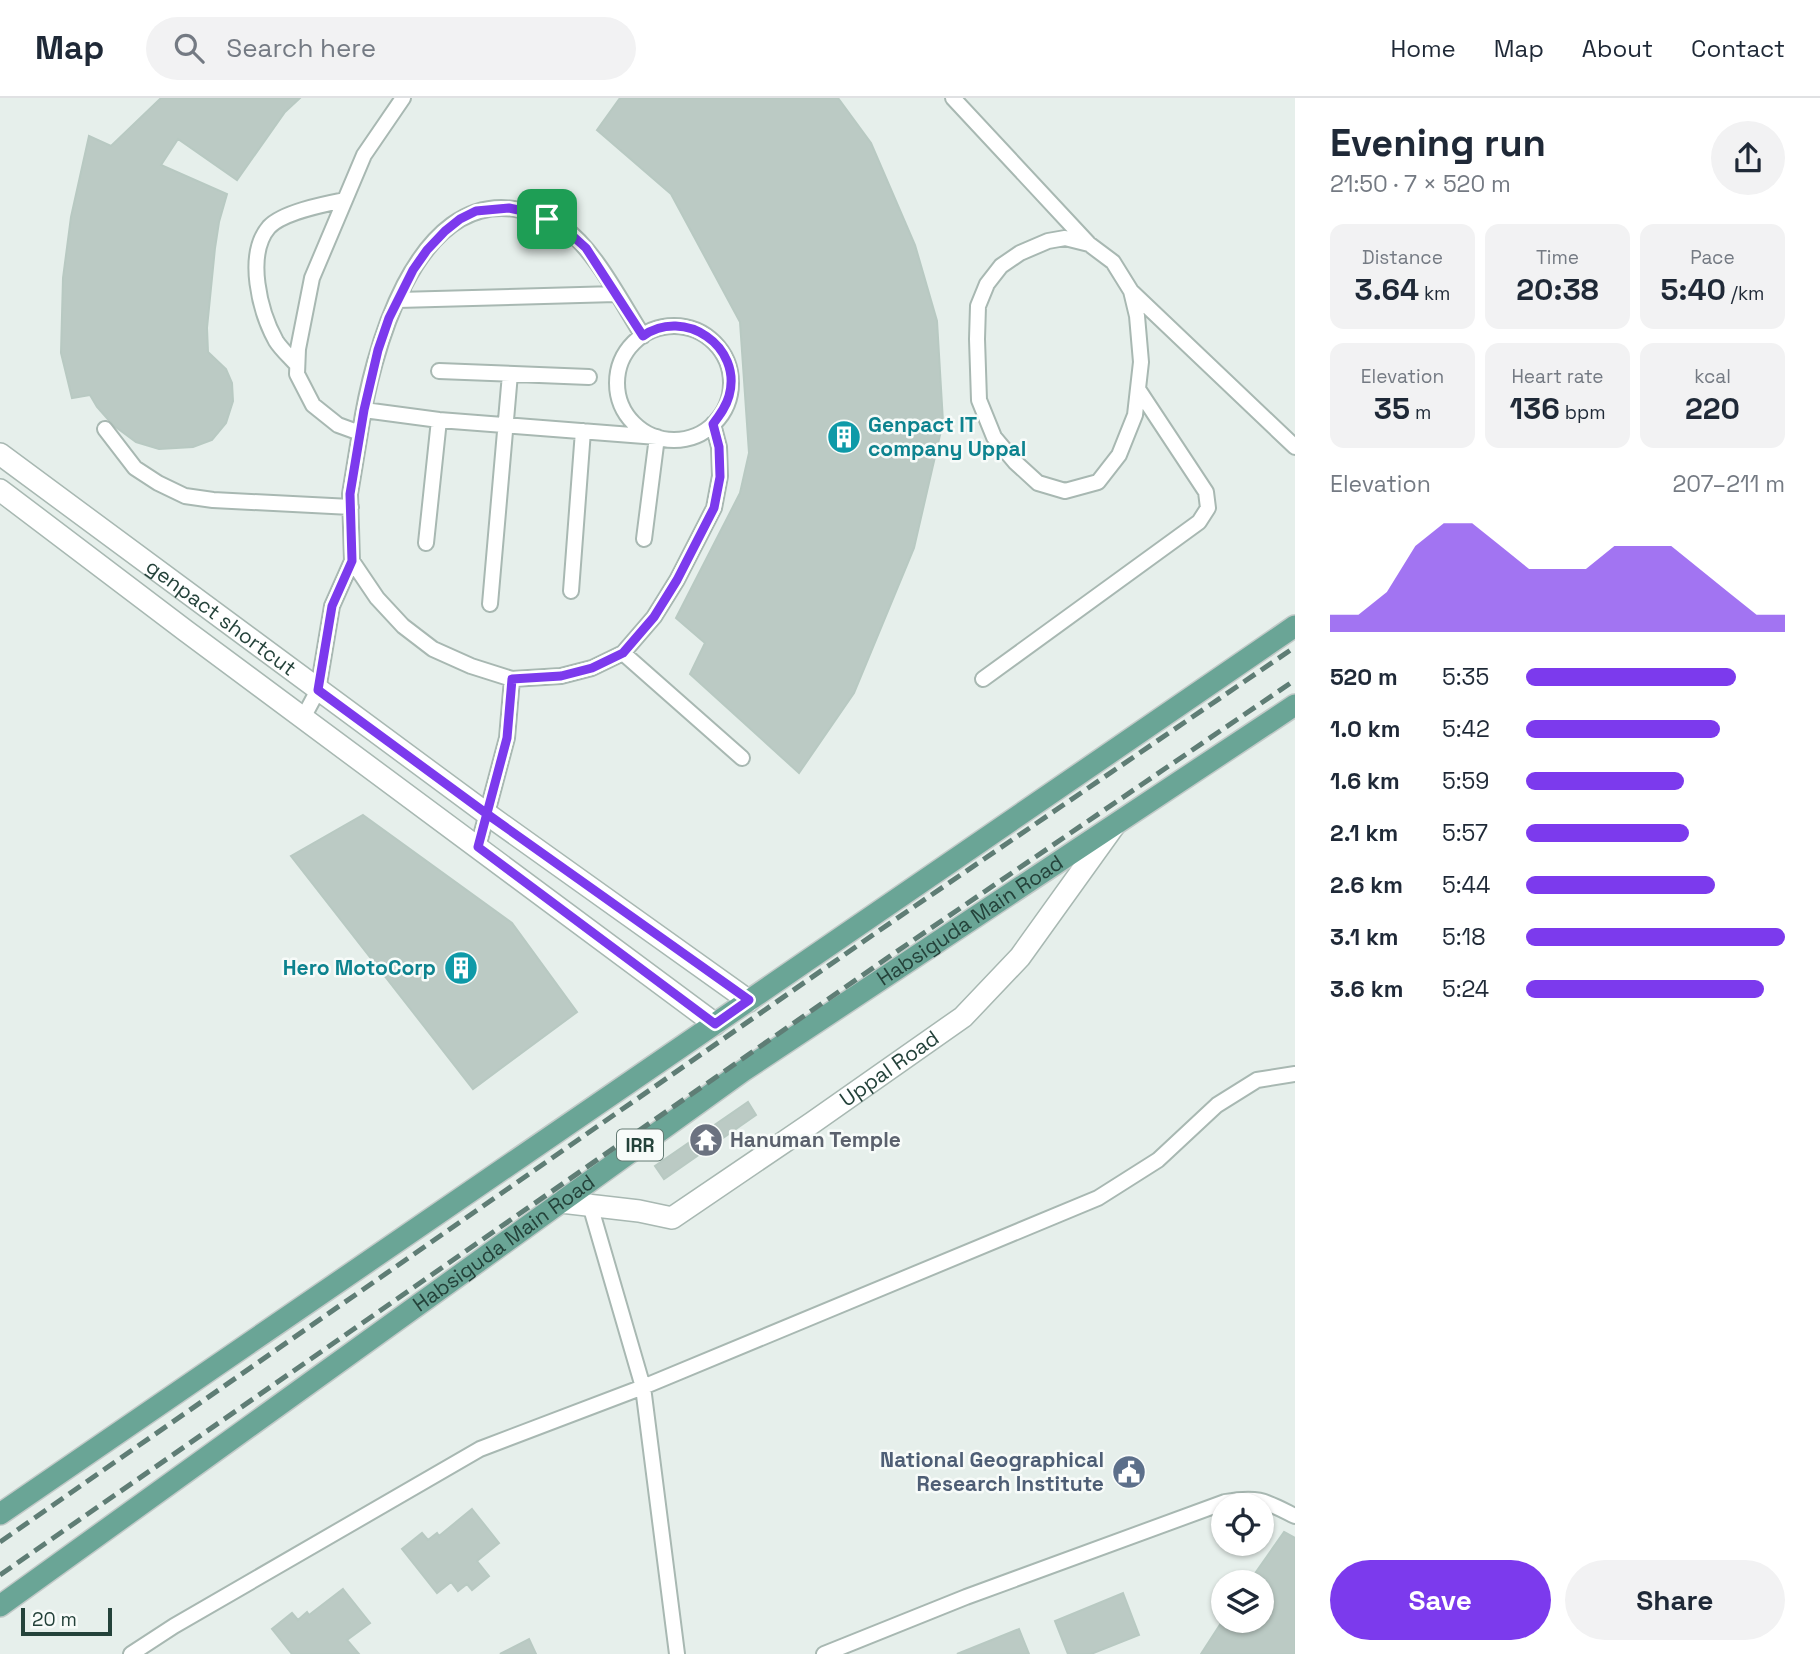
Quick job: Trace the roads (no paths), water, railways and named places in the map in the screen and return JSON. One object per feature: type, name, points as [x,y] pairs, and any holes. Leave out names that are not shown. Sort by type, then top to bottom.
[{"type":"main road","points":[[0,1514],[1295,626]]},
{"type":"main road","name":"Habsiguda Main Road","points":[[0,1606],[743,1071],[1295,705]]},
{"type":"street","name":"genpact shortcut","points":[[0,454],[487,814],[749,1000]]},
{"type":"street","points":[[0,490],[715,1024]]},
{"type":"street","name":"Uppal Road","points":[[561,1202],[639,1211],[672,1218],[812,1123],[963,1017],[1020,957],[1115,824]]},
{"type":"lane","points":[[360,433],[338,425],[313,405],[297,374],[298,349],[312,278],[364,155],[403,98]]},
{"type":"lane","points":[[953,98],[1089,244],[1113,262],[1131,291],[1295,447]]},
{"type":"lane","points":[[297,365],[276,342],[263,309],[255,271],[260,242],[270,226],[291,215],[315,206],[345,200]]},
{"type":"lane","points":[[303,718],[318,690],[332,606],[352,561],[350,494],[364,410],[382,338],[413,270],[427,250],[460,219],[476,211],[509,208],[528,212],[565,229],[586,248],[643,336]]},
{"type":"lane","points":[[1089,244],[1065,238],[1048,241],[1020,253],[1001,267],[987,285],[978,306],[979,400],[994,437],[1015,462],[1038,483],[1065,491],[1098,482],[1119,455],[1135,415],[1141,362],[1137,316],[1131,291]]},
{"type":"lane","points":[[398,300],[616,295]]},
{"type":"lane","points":[[668,326],[685,326],[702,332],[716,344],[726,359],[731,375],[727,402],[713,424],[698,434],[681,439],[664,439],[633,422],[622,407],[618,390],[619,372],[625,355],[636,340],[643,336],[668,326]]},
{"type":"lane","points":[[439,371],[589,377]]},
{"type":"lane","points":[[490,604],[510,374]]},
{"type":"lane","points":[[983,679],[1199,522],[1208,508],[1206,492],[1138,389]]},
{"type":"lane","points":[[364,410],[439,420],[657,437]]},
{"type":"lane","points":[[426,543],[439,420]]},
{"type":"lane","points":[[352,561],[377,598],[402,626],[433,649],[471,666],[512,679],[561,676],[592,668],[623,653],[654,617],[677,580],[714,508],[720,477],[719,447],[713,424]]},
{"type":"lane","points":[[105,429],[135,468],[185,496],[213,500],[351,507]]},
{"type":"lane","points":[[571,591],[583,431]]},
{"type":"lane","points":[[644,540],[657,437]]},
{"type":"lane","points":[[623,653],[742,758]]},
{"type":"lane","points":[[478,847],[507,738],[512,679]]},
{"type":"lane","points":[[131,1654],[174,1626],[480,1449],[643,1387],[1098,1198],[1158,1160],[1217,1105],[1257,1080],[1295,1074]]},
{"type":"lane","points":[[590,1205],[643,1387],[677,1654]]},
{"type":"lane","points":[[824,1654],[967,1597],[1225,1502],[1259,1499],[1295,1516]]},
{"type":"railway","points":[[0,1542],[877,932],[1295,647]]},
{"type":"railway","points":[[0,1575],[893,954],[1295,680]]},
{"type":"place","name":"Genpact IT company Uppal","points":[[844,437]]},
{"type":"place","name":"Hero MotoCorp","points":[[461,968]]},
{"type":"place","name":"Hanuman Temple","points":[[706,1140]]},
{"type":"place","name":"National Geographical Research Institute","points":[[1129,1472]]}]
